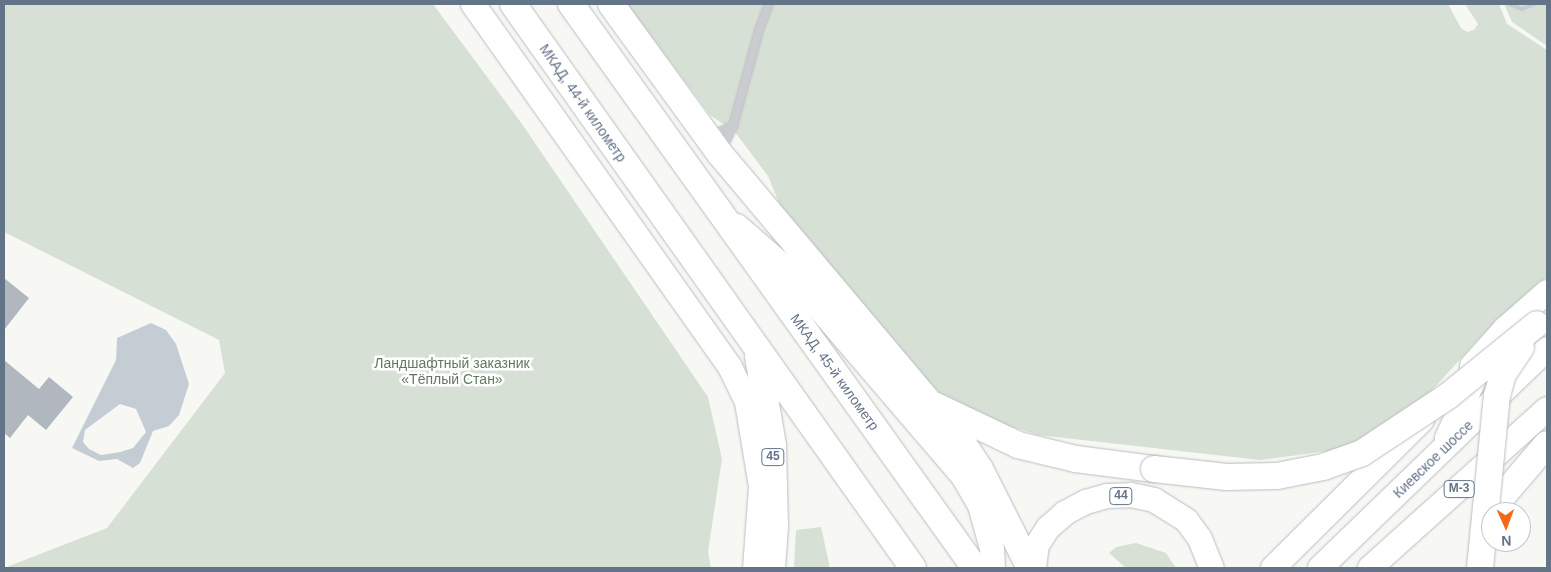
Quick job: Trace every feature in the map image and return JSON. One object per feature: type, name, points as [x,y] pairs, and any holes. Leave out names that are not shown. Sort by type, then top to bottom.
[{"type":"highway","name":"МКАД, 44-й километр","points":[[513,4],[756,348]]},
{"type":"highway","name":"МКАД, 45-й километр","points":[[571,4],[975,568]]},
{"type":"highway","points":[[611,4],[714,145],[926,401],[961,440],[980,468],[1030,568]]},
{"type":"highway","points":[[926,401],[1018,445],[1076,459],[1227,477],[1277,476],[1323,467],[1362,453],[1448,396],[1542,320]]},
{"type":"highway","points":[[1472,564],[1497,396],[1503,374],[1542,320]]},
{"type":"highway","points":[[756,348],[913,568]]},
{"type":"highway","name":"45","points":[[756,348],[773,446],[775,526],[772,568]]},
{"type":"highway","points":[[1499,502],[1547,444]]},
{"type":"highway","points":[[1472,564],[1481,542]]},
{"type":"main road","points":[[473,4],[730,367],[747,402],[761,487],[755,568]]},
{"type":"main road","points":[[717,208],[783,266],[963,476],[980,505],[992,548],[993,568]]},
{"type":"main road","points":[[1273,568],[1396,448],[1489,347],[1547,292]]},
{"type":"main road","points":[[1440,452],[1489,347]]},
{"type":"main road","name":"Киевское шоссе","points":[[1320,568],[1547,349]]},
{"type":"main road","name":"М-3","points":[[1370,568],[1547,409]]},
{"type":"main road","name":"44","points":[[1034,568],[1037,545],[1048,528],[1065,513],[1093,500],[1131,495],[1154,500],[1187,521],[1200,538],[1212,568]]},
{"type":"lane","points":[[714,145],[733,126],[759,30],[769,4]]},
{"type":"lane","points":[[714,145],[733,126]]},
{"type":"green space","name":"Ландшафтный заказник «Тёплый Стан»","points":[[4,4],[433,4],[522,124],[708,397],[722,459],[708,552],[711,568],[4,568],[107,528],[225,373],[219,340],[4,232]]},
{"type":"green space","points":[[627,4],[1448,4],[1461,28],[1467,32],[1474,30],[1478,24],[1465,4],[1499,4],[1507,24],[1547,50],[1547,277],[1487,330],[1412,412],[1343,449],[1260,460],[1038,435],[985,419],[943,396],[898,352],[785,218],[768,176],[735,132],[710,115]]},
{"type":"green space","points":[[1504,4],[1547,4],[1547,46],[1512,22]]},
{"type":"green space","points":[[821,527],[830,568],[794,568],[796,530]]},
{"type":"green space","points":[[1136,543],[1166,553],[1176,568],[1126,568],[1109,553],[1116,547]]},
{"type":"shaded area","points":[[151,323],[166,330],[176,344],[189,384],[179,415],[169,426],[153,431],[140,463],[133,468],[117,459],[99,461],[72,448],[116,360],[117,338]],"holes":[[[120,404],[136,409],[146,432],[133,448],[101,455],[89,449],[83,442],[85,430]]]},
{"type":"building","points":[[4,278],[29,298],[4,330]]},
{"type":"building","points":[[4,360],[39,389],[49,377],[73,397],[46,430],[28,415],[10,438],[4,433]]},
{"type":"waterway","points":[[1509,4],[1522,9],[1535,4]]}]
